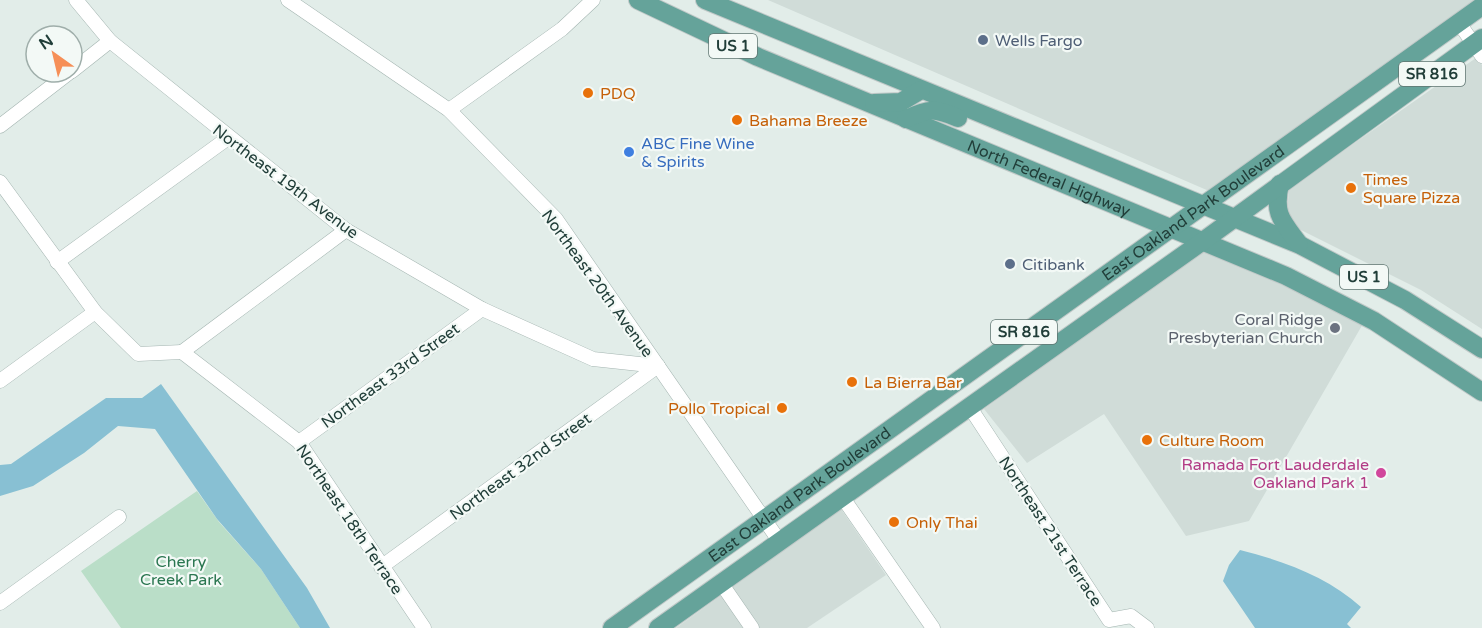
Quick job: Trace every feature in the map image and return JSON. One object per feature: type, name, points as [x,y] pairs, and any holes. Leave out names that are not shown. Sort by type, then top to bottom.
[{"type":"main road","name":"North Federal Highway","points":[[638,0],[716,39],[1286,276],[1364,315],[1482,392]]},
{"type":"main road","name":"North Federal Highway","points":[[705,0],[1300,245],[1395,294],[1482,349]]},
{"type":"main road","name":"East Oakland Park Boulevard","points":[[612,628],[1482,6]]},
{"type":"main road","name":"East Oakland Park Boulevard","points":[[658,628],[1280,184],[1479,46]]},
{"type":"main road","points":[[869,103],[901,102],[921,90]]},
{"type":"main road","points":[[906,118],[925,110],[937,109],[978,125],[997,120]]},
{"type":"main road","points":[[1280,184],[1277,198],[1280,219],[1300,245]]},
{"type":"main road","points":[[975,402],[988,381],[989,371],[984,360]]},
{"type":"street","name":"Northeast 19th Avenue","points":[[76,0],[110,41],[228,138],[346,230],[482,309],[593,359],[658,366]]},
{"type":"street","name":"Northeast 20th Avenue","points":[[288,0],[449,110],[556,219],[780,542]]},
{"type":"street","points":[[449,110],[562,29],[593,0]]},
{"type":"street","points":[[1459,22],[1479,46]]},
{"type":"street","points":[[84,61],[110,41]]},
{"type":"street","points":[[0,126],[54,84]]},
{"type":"street","points":[[57,262],[228,138]]},
{"type":"street","points":[[0,182],[95,312],[138,354],[182,352],[346,230]]},
{"type":"street","name":"Northeast 33rd Street","points":[[299,442],[482,309]]},
{"type":"street","points":[[0,381],[95,312]]},
{"type":"street","name":"Northeast 18th Terrace","points":[[182,352],[299,442],[424,628]]},
{"type":"street","name":"Northeast 32nd Street","points":[[381,567],[658,366]]},
{"type":"street","name":"Northeast 21st Terrace","points":[[975,402],[1103,624],[1131,616],[1147,628]]},
{"type":"street","points":[[843,498],[933,628]]},
{"type":"street","points":[[0,603],[119,517]]},
{"type":"street","points":[[721,583],[752,628]]},
{"type":"shaded area","points":[[768,0],[1482,0],[1209,191]]},
{"type":"shaded area","points":[[1476,58],[1482,65],[1482,329],[1421,290],[1301,230],[1287,214],[1289,189]]},
{"type":"shaded area","points":[[1204,250],[1364,322],[1249,521],[1186,536],[1104,414],[1027,463],[984,409]]},
{"type":"shaded area","points":[[841,509],[886,575],[807,628],[676,628]]},
{"type":"green space","name":"Cherry Creek Park","points":[[197,491],[219,522],[261,569],[300,628],[121,628],[81,571]]},
{"type":"water","points":[[161,384],[307,588],[330,628],[300,628],[261,569],[217,519],[155,429],[118,426],[84,453],[33,486],[0,496],[0,465],[11,464],[106,398],[142,398]]},
{"type":"water","points":[[1240,550],[1305,571],[1348,596],[1361,607],[1347,624],[1351,628],[1255,628],[1223,581],[1229,565]]},
{"type":"place","name":"Wells Fargo","points":[[983,40]]},
{"type":"place","name":"PDQ","points":[[588,93]]},
{"type":"place","name":"Bahama Breeze","points":[[737,120]]},
{"type":"place","name":"ABC Fine Wine & Spirits","points":[[629,152]]},
{"type":"place","name":"Times Square Pizza","points":[[1351,188]]},
{"type":"place","name":"Citibank","points":[[1010,264]]},
{"type":"place","name":"Coral Ridge Presbyterian Church","points":[[1335,328]]},
{"type":"place","name":"La Bierra Bar","points":[[852,382]]},
{"type":"place","name":"Pollo Tropical","points":[[782,408]]},
{"type":"place","name":"Culture Room","points":[[1147,440]]},
{"type":"place","name":"Ramada Fort Lauderdale Oakland Park 1","points":[[1381,473]]},
{"type":"place","name":"Only Thai","points":[[894,522]]}]
